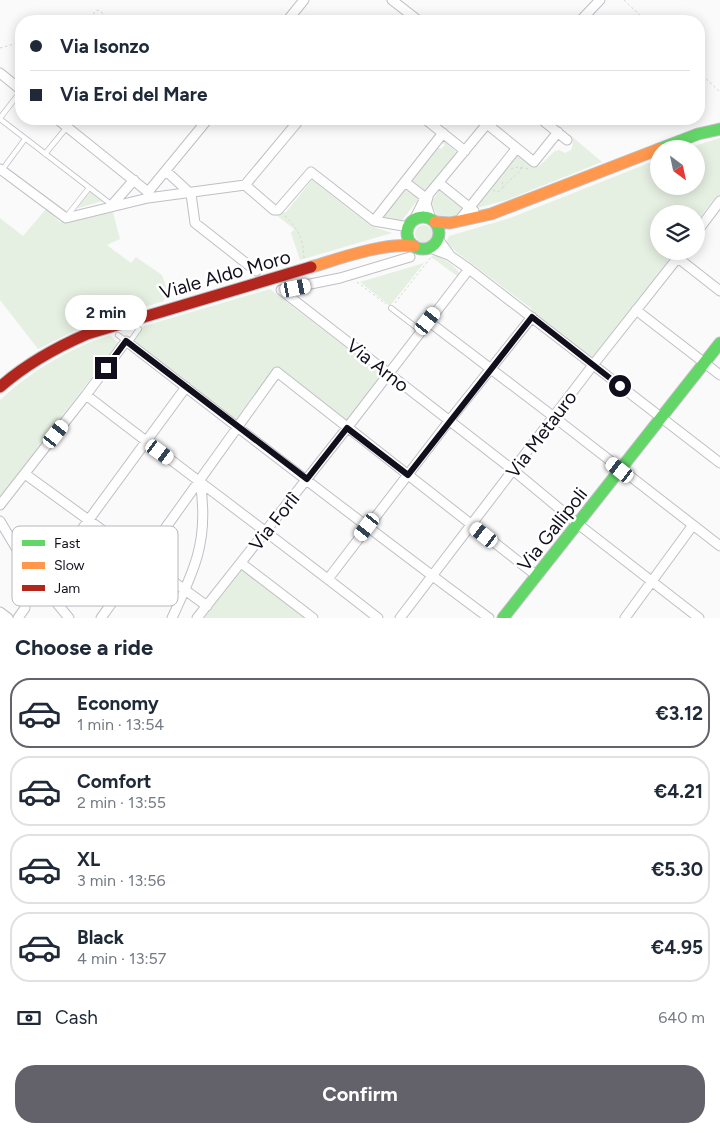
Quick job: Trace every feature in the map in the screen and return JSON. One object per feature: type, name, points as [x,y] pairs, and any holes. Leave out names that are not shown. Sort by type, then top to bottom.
[{"type":"main road","name":"Viale Aldo Moro","points":[[682,140],[698,134],[720,130]]},
{"type":"main road","name":"Viale Aldo Moro","points":[[356,254],[402,245],[412,251],[422,249],[432,251],[439,237],[458,224],[485,216],[650,152]]},
{"type":"main road","name":"Viale Aldo Moro","points":[[0,387],[11,377],[46,354],[100,329],[356,254],[393,240],[422,217],[433,221],[458,224]]},
{"type":"main road","points":[[433,221],[439,230],[439,237]]},
{"type":"main road","points":[[410,226],[409,241],[412,251]]},
{"type":"main road","name":"Via Gallipoli","points":[[505,617],[720,343]]},
{"type":"street","points":[[291,15],[304,0]]},
{"type":"street","points":[[392,0],[411,15]]},
{"type":"street","points":[[586,15],[600,0]]},
{"type":"street","points":[[0,74],[15,85]]},
{"type":"street","points":[[64,125],[134,180],[148,195]]},
{"type":"street","points":[[148,195],[203,125]]},
{"type":"street","points":[[1,169],[66,218],[148,195],[191,194],[245,185],[295,125]]},
{"type":"street","points":[[433,125],[465,151]]},
{"type":"street","points":[[245,185],[274,210],[278,210],[311,172],[374,222],[410,226],[422,203],[486,125]]},
{"type":"street","points":[[493,125],[515,150],[534,162],[558,132]]},
{"type":"street","points":[[549,125],[567,140]]},
{"type":"street","points":[[374,222],[443,133]]},
{"type":"street","points":[[458,224],[469,207],[515,150]]},
{"type":"street","points":[[166,171],[191,194],[195,223],[256,271]]},
{"type":"street","points":[[112,206],[134,180]]},
{"type":"street","points":[[405,182],[428,197]]},
{"type":"street","points":[[439,183],[469,207],[485,216]]},
{"type":"street","points":[[428,197],[426,204],[433,221]]},
{"type":"street","points":[[705,222],[720,202]]},
{"type":"street","points":[[439,237],[449,255]]},
{"type":"street","name":"Via Arno","points":[[412,251],[348,275],[281,290],[513,470],[578,524],[699,618]]},
{"type":"street","points":[[432,251],[449,255],[469,269],[720,463]]},
{"type":"street","name":"Via Metauro","points":[[400,618],[636,310],[677,260]]},
{"type":"street","points":[[686,260],[720,291]]},
{"type":"street","name":"Via Forlì","points":[[197,618],[347,428],[469,269]]},
{"type":"street","points":[[636,310],[720,375]]},
{"type":"street","points":[[328,579],[449,421],[532,317]]},
{"type":"street","points":[[428,321],[720,546]]},
{"type":"street","points":[[0,505],[127,342],[488,618]]},
{"type":"street","points":[[167,526],[277,372],[537,576]]},
{"type":"street","points":[[84,526],[186,387]]},
{"type":"street","points":[[86,395],[378,618]]},
{"type":"street","points":[[25,474],[96,526]]},
{"type":"street","points":[[178,604],[197,557],[203,521],[200,481]]},
{"type":"street","points":[[0,521],[12,541]]},
{"type":"street","points":[[626,618],[693,525]]},
{"type":"street","points":[[241,563],[313,618]]},
{"type":"street","points":[[178,585],[207,606]]},
{"type":"street","points":[[59,606],[69,618]]},
{"type":"street","points":[[101,618],[109,606]]},
{"type":"street","points":[[172,618],[177,606]]},
{"type":"street","points":[[18,618],[25,608]]},
{"type":"street","points":[[0,612],[8,618]]},
{"type":"lane","points":[[15,98],[0,118],[112,206]]},
{"type":"lane","points":[[46,154],[67,127]]},
{"type":"lane","points":[[1,169],[26,139]]},
{"type":"lane","points":[[66,218],[89,188]]},
{"type":"lane","points":[[391,308],[421,331]]},
{"type":"lane","points":[[118,335],[127,342],[139,330]]},
{"type":"path","points":[[624,0],[640,15]]},
{"type":"path","points":[[92,15],[97,10],[100,10],[103,15]]},
{"type":"path","points":[[0,44],[0,47],[15,43]]},
{"type":"path","points":[[705,78],[720,92]]},
{"type":"path","points":[[502,188],[522,168],[522,161],[515,150]]},
{"type":"path","points":[[278,210],[297,228],[303,244],[304,259]]},
{"type":"path","points":[[348,275],[391,308],[432,251]]},
{"type":"green space","points":[[569,134],[602,162],[507,200],[474,209],[517,151],[538,167],[555,151],[559,150],[565,153],[571,150],[573,143]]},
{"type":"green space","points":[[720,138],[719,197],[717,196],[705,211],[705,205],[650,205],[650,260],[669,260],[592,359],[446,242],[449,236],[510,218],[650,163],[650,195],[705,195],[705,143]]},
{"type":"green space","points":[[441,142],[445,142],[456,152],[424,193],[407,180],[435,145],[441,149],[445,145]]},
{"type":"green space","points":[[312,180],[371,226],[392,233],[300,260],[291,233],[294,229],[275,214],[286,212]]},
{"type":"green space","points":[[404,185],[420,197],[401,222],[379,217]]},
{"type":"green space","points":[[442,187],[467,207],[463,212],[444,219],[437,216],[431,202]]},
{"type":"green space","points":[[90,191],[103,201],[75,209]]},
{"type":"green space","points":[[46,209],[60,222],[113,212],[120,239],[107,245],[131,263],[136,257],[162,275],[166,286],[164,301],[87,325],[38,349],[0,300],[0,218],[23,236]]},
{"type":"green space","points":[[420,225],[428,225],[433,230],[431,241],[420,243],[415,238],[415,230]]},
{"type":"green space","points":[[434,255],[448,262],[460,274],[457,276],[431,257]]},
{"type":"green space","points":[[424,263],[390,306],[360,282]]},
{"type":"green space","points":[[270,289],[383,376],[347,424],[275,367],[237,421],[133,340],[144,326]]},
{"type":"green space","points":[[110,335],[118,343],[0,497],[0,400],[38,370],[80,347]]},
{"type":"green space","points":[[243,569],[305,618],[204,618]]},
{"type":"traffic: fast","points":[[682,140],[720,129]]},
{"type":"traffic: fast","points":[[423,217],[429,218],[434,222],[438,227],[439,233],[438,239],[434,244],[429,248],[423,249],[417,248],[412,244],[408,239],[407,233],[408,227],[412,222],[417,218],[423,217]]},
{"type":"traffic: fast","points":[[503,618],[720,343]]},
{"type":"traffic: slow","points":[[435,222],[450,223],[491,214],[650,152]]},
{"type":"traffic: slow","points":[[311,267],[375,249],[414,246]]},
{"type":"traffic: jam","points":[[0,387],[41,357],[87,334],[311,267]]},
{"type":"route","points":[[106,368],[126,341],[307,479],[347,428],[408,475],[532,317],[620,386]]}]
